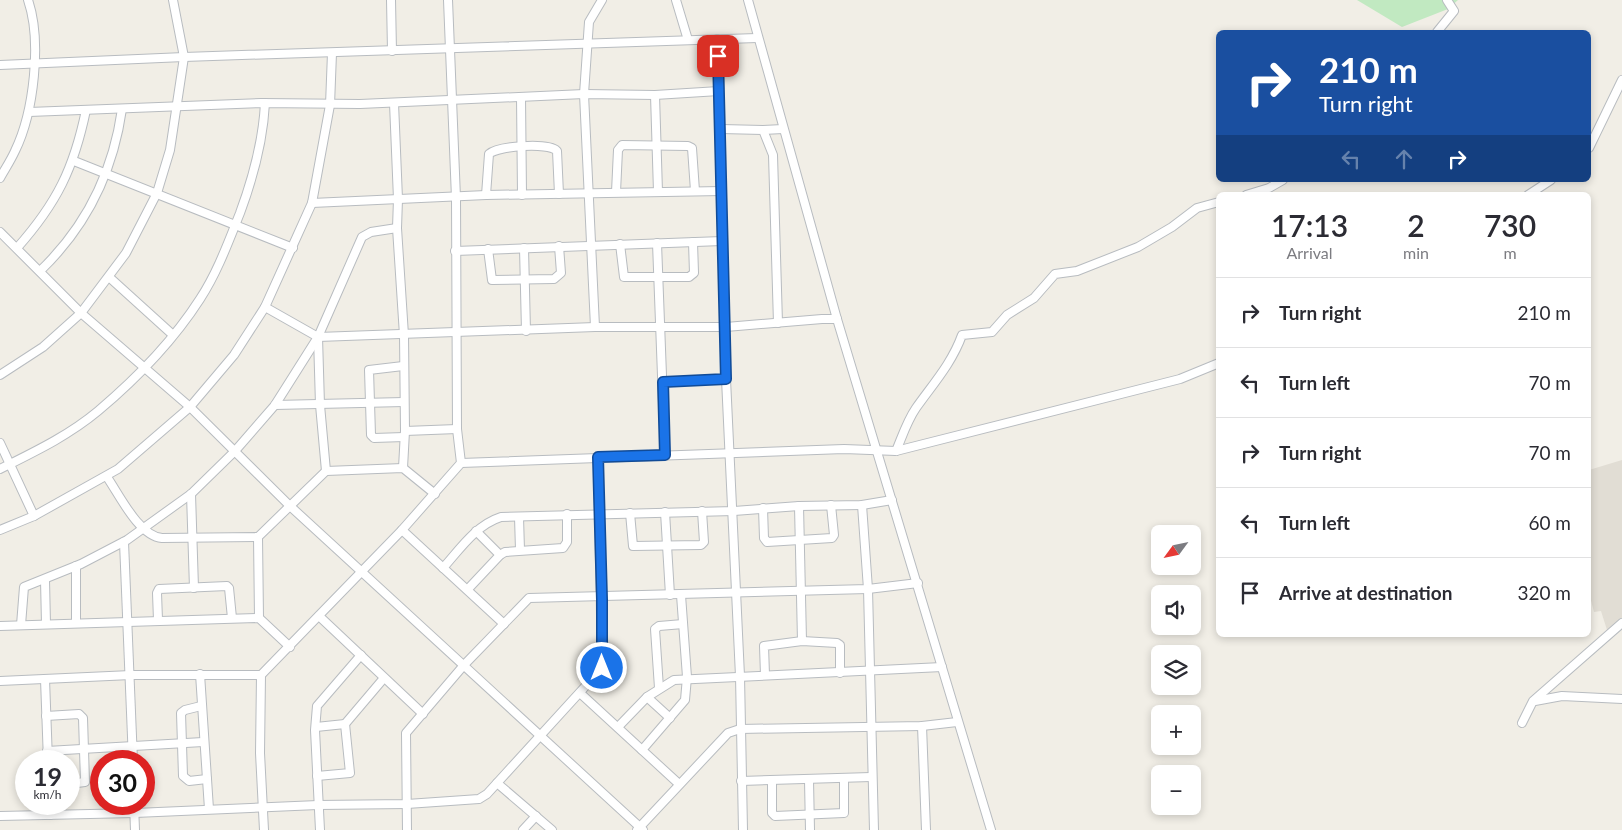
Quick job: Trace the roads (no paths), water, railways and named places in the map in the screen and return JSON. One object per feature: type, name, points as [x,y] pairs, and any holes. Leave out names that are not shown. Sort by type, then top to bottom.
[{"type":"street","points":[[0,178],[16,150],[29,112],[34,62],[34,20],[28,0]]},
{"type":"street","points":[[0,375],[42,347],[81,313],[126,253],[157,193],[170,150],[184,56],[173,0]]},
{"type":"street","points":[[390,0],[392,51]]},
{"type":"street","points":[[0,681],[131,675],[261,675],[362,573],[436,494],[461,463],[457,429],[457,333],[454,251],[456,198],[448,0]]},
{"type":"street","points":[[595,327],[584,94],[589,22],[602,0]]},
{"type":"street","points":[[676,0],[688,40]]},
{"type":"street","points":[[748,0],[757,38],[837,319],[991,830]]},
{"type":"street","points":[[1439,30],[1454,11],[1447,0]]},
{"type":"street","points":[[0,65],[184,56],[332,54],[757,38]]},
{"type":"street","points":[[717,39],[726,379],[734,511],[743,830]]},
{"type":"street","points":[[0,530],[34,516],[107,477],[190,407],[234,355],[265,307],[312,203],[330,105],[332,54]]},
{"type":"street","points":[[1591,144],[1622,80]]},
{"type":"street","points":[[29,112],[266,103],[330,105],[394,103],[584,94],[655,95],[719,90]]},
{"type":"street","points":[[655,95],[658,192]]},
{"type":"street","points":[[521,97],[522,195]]},
{"type":"street","points":[[0,469],[34,453],[87,419],[144,367],[173,335],[200,299],[223,256],[257,160],[264,128],[266,103]]},
{"type":"street","points":[[394,103],[398,199],[397,228],[404,335],[405,434],[403,468]]},
{"type":"street","points":[[40,271],[62,250],[81,224],[115,148],[122,109]]},
{"type":"street","points":[[17,248],[48,211],[74,161],[86,110]]},
{"type":"street","points":[[720,129],[783,129]]},
{"type":"street","points":[[763,130],[773,156],[778,323]]},
{"type":"street","points":[[616,192],[619,147],[622,144],[685,144],[692,148],[695,191]]},
{"type":"street","points":[[486,195],[490,154],[494,150],[521,146],[549,147],[557,151],[559,194]]},
{"type":"street","points":[[74,161],[293,248]]},
{"type":"street","points":[[1256,192],[1280,182]]},
{"type":"street","points":[[1533,192],[1548,182]]},
{"type":"street","points":[[312,203],[456,198],[486,195],[722,191]]},
{"type":"street","points":[[896,451],[909,420],[948,365],[962,335],[992,332],[1007,316],[1034,298],[1055,274],[1077,271],[1138,247],[1172,227],[1197,208],[1216,203]]},
{"type":"street","points":[[21,625],[23,588],[76,566],[124,542],[191,494],[235,451],[275,405],[318,337],[362,237],[371,232],[397,228]]},
{"type":"street","points":[[0,232],[81,313],[190,407],[290,506],[542,736],[640,829],[723,737],[740,729],[922,726],[957,722]]},
{"type":"street","points":[[620,244],[624,277],[692,275],[693,242]]},
{"type":"street","points":[[454,251],[592,244],[722,242]]},
{"type":"street","points":[[656,243],[665,455]]},
{"type":"street","points":[[488,249],[492,280],[525,280],[559,277],[561,273],[559,246]]},
{"type":"street","points":[[524,248],[526,331]]},
{"type":"street","points":[[108,277],[173,335]]},
{"type":"street","points":[[265,307],[318,337],[526,331],[595,327],[661,326],[726,328],[837,319]]},
{"type":"street","points":[[318,337],[320,405],[326,472]]},
{"type":"street","points":[[461,463],[730,452],[844,449],[896,451],[1180,379],[1216,365]]},
{"type":"street","points":[[403,366],[370,368],[372,437],[457,429]]},
{"type":"street","points":[[663,382],[726,379]]},
{"type":"street","points":[[275,405],[404,402]]},
{"type":"street","points":[[0,443],[34,516]]},
{"type":"street","points":[[155,812],[471,801],[487,794],[542,736],[602,668],[598,457]]},
{"type":"street","points":[[107,477],[143,529],[154,538],[258,537],[326,472],[403,468],[436,494]]},
{"type":"street","points":[[191,494],[194,588]]},
{"type":"street","points":[[443,568],[476,532],[492,520],[567,514],[734,511],[799,506],[862,505],[892,500]]},
{"type":"street","points":[[763,508],[765,540],[829,539],[834,536],[831,505]]},
{"type":"street","points":[[862,505],[868,589],[874,830]]},
{"type":"street","points":[[799,506],[799,591],[802,641]]},
{"type":"street","points":[[630,513],[632,545],[668,545],[702,544],[702,511]]},
{"type":"street","points":[[665,512],[670,595]]},
{"type":"street","points":[[468,590],[500,555],[520,550],[563,548],[567,542],[567,514]]},
{"type":"street","points":[[519,517],[520,550]]},
{"type":"street","points":[[402,530],[504,624]]},
{"type":"street","points":[[476,532],[500,555]]},
{"type":"street","points":[[258,537],[259,618]]},
{"type":"street","points":[[124,542],[133,750]]},
{"type":"street","points":[[76,566],[76,623]]},
{"type":"street","points":[[45,580],[46,624]]},
{"type":"street","points":[[407,830],[405,736],[464,665],[529,598],[868,589],[918,583]]},
{"type":"street","points":[[158,620],[158,590],[228,586],[232,618]]},
{"type":"street","points":[[642,750],[684,700],[687,677],[681,595]]},
{"type":"street","points":[[319,616],[423,714]]},
{"type":"street","points":[[0,626],[259,618],[290,647]]},
{"type":"street","points":[[1522,723],[1533,701],[1622,623]]},
{"type":"street","points":[[659,688],[653,633],[659,626],[683,624]]},
{"type":"street","points":[[765,675],[764,646],[802,641],[838,642],[840,645],[840,673]]},
{"type":"street","points":[[320,830],[316,727],[318,706],[321,700],[361,655]]},
{"type":"street","points":[[618,728],[647,696],[672,680],[687,677],[870,672],[942,667]]},
{"type":"street","points":[[200,674],[209,810]]},
{"type":"street","points":[[261,675],[260,752],[264,830]]},
{"type":"street","points":[[316,727],[345,724],[384,678]]},
{"type":"street","points":[[44,679],[47,750]]},
{"type":"street","points":[[580,693],[679,784]]},
{"type":"street","points":[[647,696],[670,718]]},
{"type":"street","points":[[1533,701],[1562,696],[1622,699]]},
{"type":"street","points":[[201,706],[186,710],[181,714],[180,743],[184,778],[189,780],[207,779]]},
{"type":"street","points":[[46,716],[81,714],[85,782],[80,783]]},
{"type":"street","points":[[318,776],[350,773],[345,724]]},
{"type":"street","points":[[922,726],[926,830]]},
{"type":"street","points":[[65,750],[203,742]]},
{"type":"street","points":[[741,781],[872,778]]},
{"type":"street","points":[[772,780],[773,815],[810,815],[844,814],[844,779]]},
{"type":"street","points":[[809,780],[810,830]]},
{"type":"street","points":[[497,783],[552,830]]},
{"type":"street","points":[[0,816],[25,815]]},
{"type":"street","points":[[135,815],[135,830]]},
{"type":"street","points":[[524,830],[536,816]]}]
